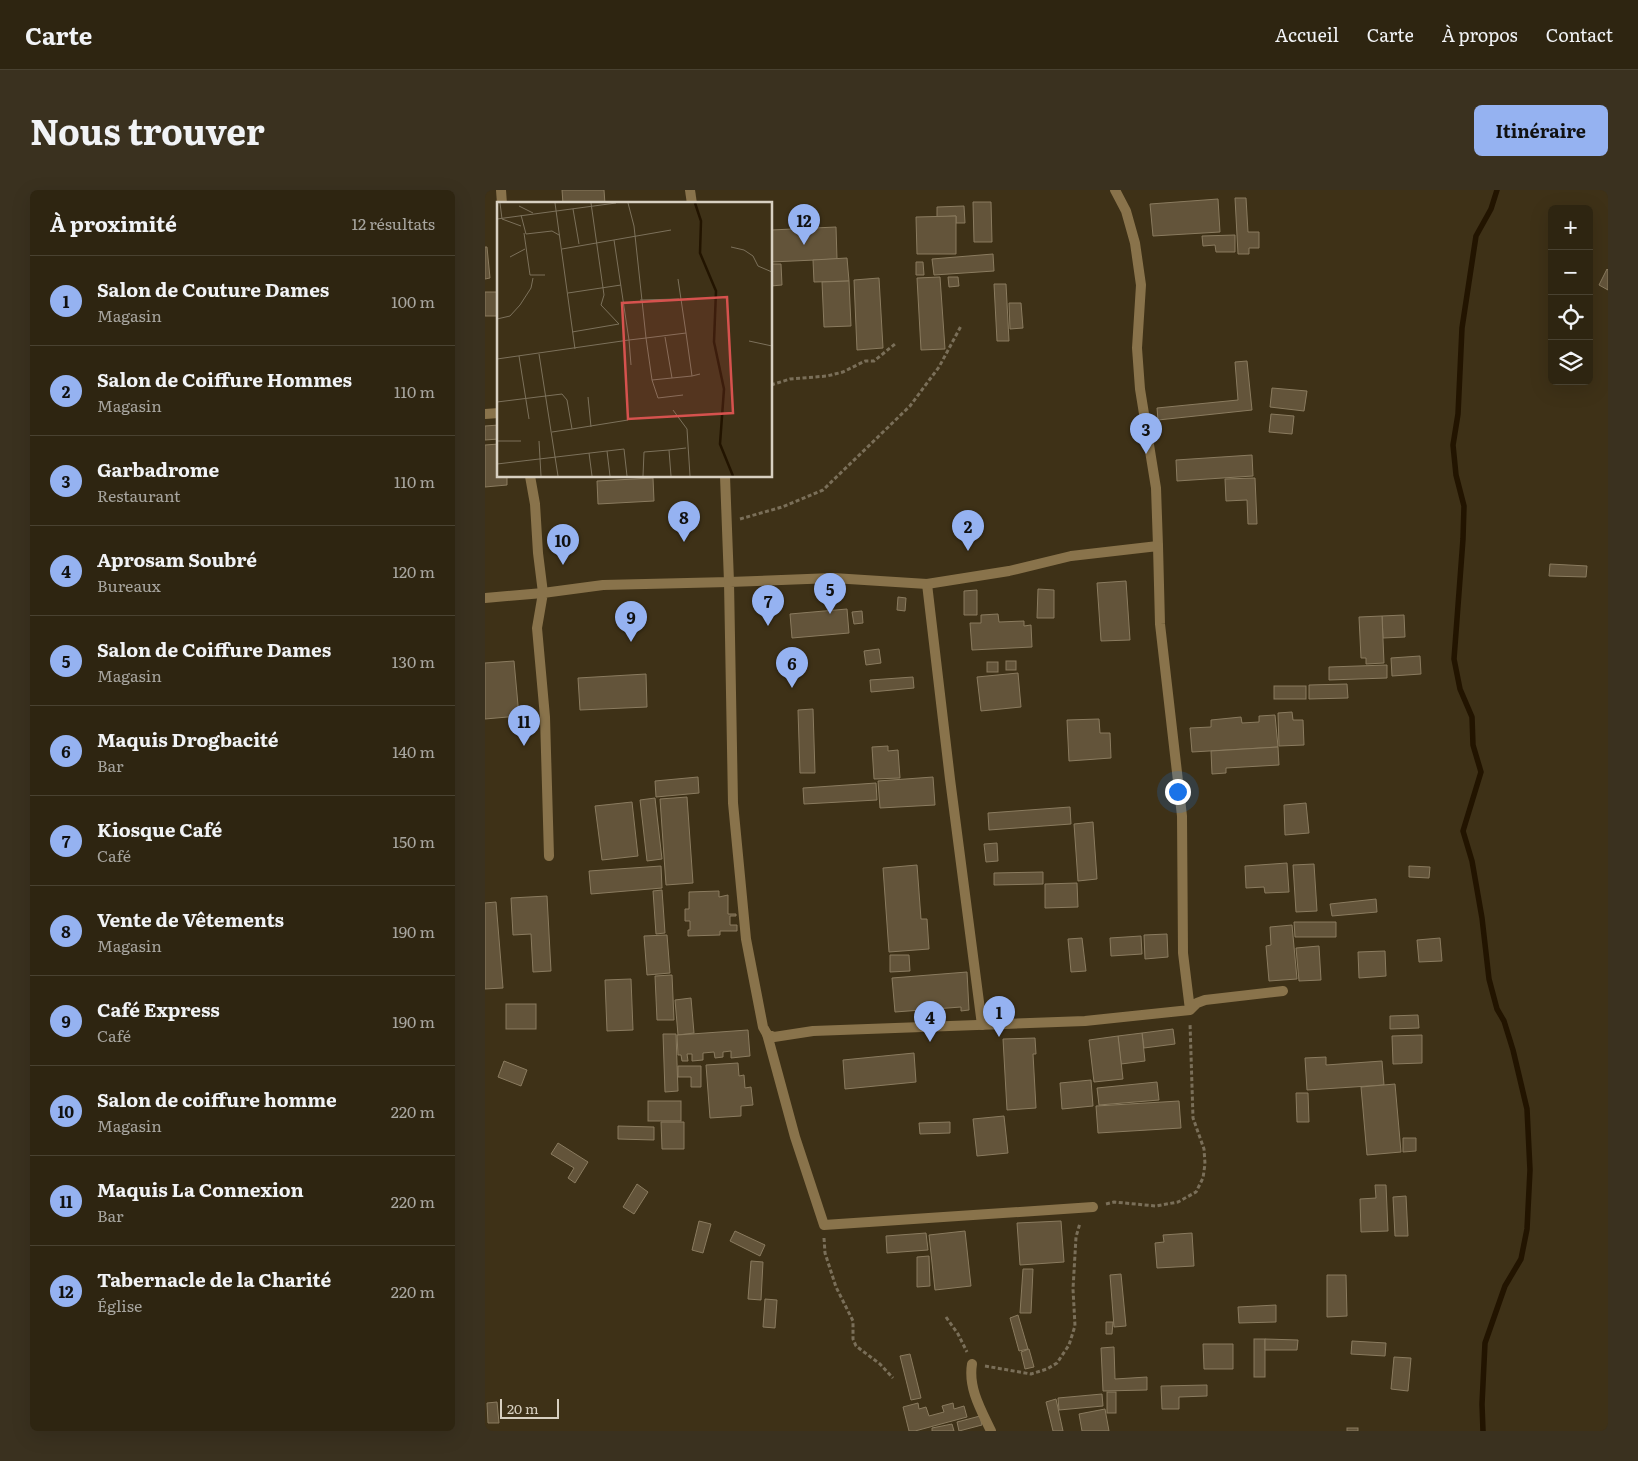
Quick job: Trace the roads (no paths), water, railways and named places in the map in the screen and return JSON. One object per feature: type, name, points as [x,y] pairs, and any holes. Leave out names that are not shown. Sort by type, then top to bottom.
[{"type":"street","points":[[1115,190],[1126,211],[1133,235],[1141,285],[1137,348],[1140,390],[1156,488],[1160,624],[1182,816],[1183,953],[1190,1010]]},
{"type":"street","points":[[530,478],[535,504],[543,592],[537,628],[545,717],[549,856]]},
{"type":"street","points":[[725,478],[733,803],[747,939],[763,1027],[767,1034],[795,1137],[824,1225],[1093,1207]]},
{"type":"street","points":[[485,598],[603,585],[833,578],[927,584],[1009,571],[1071,556],[1158,546]]},
{"type":"street","points":[[927,584],[982,1025]]},
{"type":"street","points":[[767,1034],[774,1037],[813,1031],[1085,1021],[1190,1010],[1197,1003],[1205,1000],[1283,991]]},
{"type":"street","points":[[972,1364],[970,1375],[975,1394],[991,1431]]},
{"type":"waterway","points":[[1483,1431],[1482,1404],[1485,1343],[1505,1286],[1521,1259],[1527,1229],[1530,1170],[1527,1109],[1513,1050],[1504,1021],[1497,1009],[1489,979],[1482,918],[1472,861],[1463,831],[1481,772],[1473,745],[1472,717],[1460,689],[1454,659],[1464,506],[1456,475],[1453,445],[1458,414],[1462,328],[1476,236],[1491,209],[1497,190]]},
{"type":"place","name":"Tabernacle de la Charité","points":[[804,245]]},
{"type":"place","name":"Garbadrome","points":[[1146,454]]},
{"type":"place","name":"Vente de Vêtements","points":[[684,542]]},
{"type":"place","name":"Salon de Coiffure Hommes","points":[[968,551]]},
{"type":"place","name":"Salon de coiffure homme","points":[[563,565]]},
{"type":"place","name":"Salon de Coiffure Dames","points":[[830,614]]},
{"type":"place","name":"Kiosque Café","points":[[768,626]]},
{"type":"place","name":"Café Express","points":[[631,642]]},
{"type":"place","name":"Maquis Drogbacité","points":[[792,688]]},
{"type":"place","name":"Maquis La Connexion","points":[[524,746]]},
{"type":"place","name":"Salon de Couture Dames","points":[[999,1037]]},
{"type":"place","name":"Aprosam Soubré","points":[[930,1042]]}]
